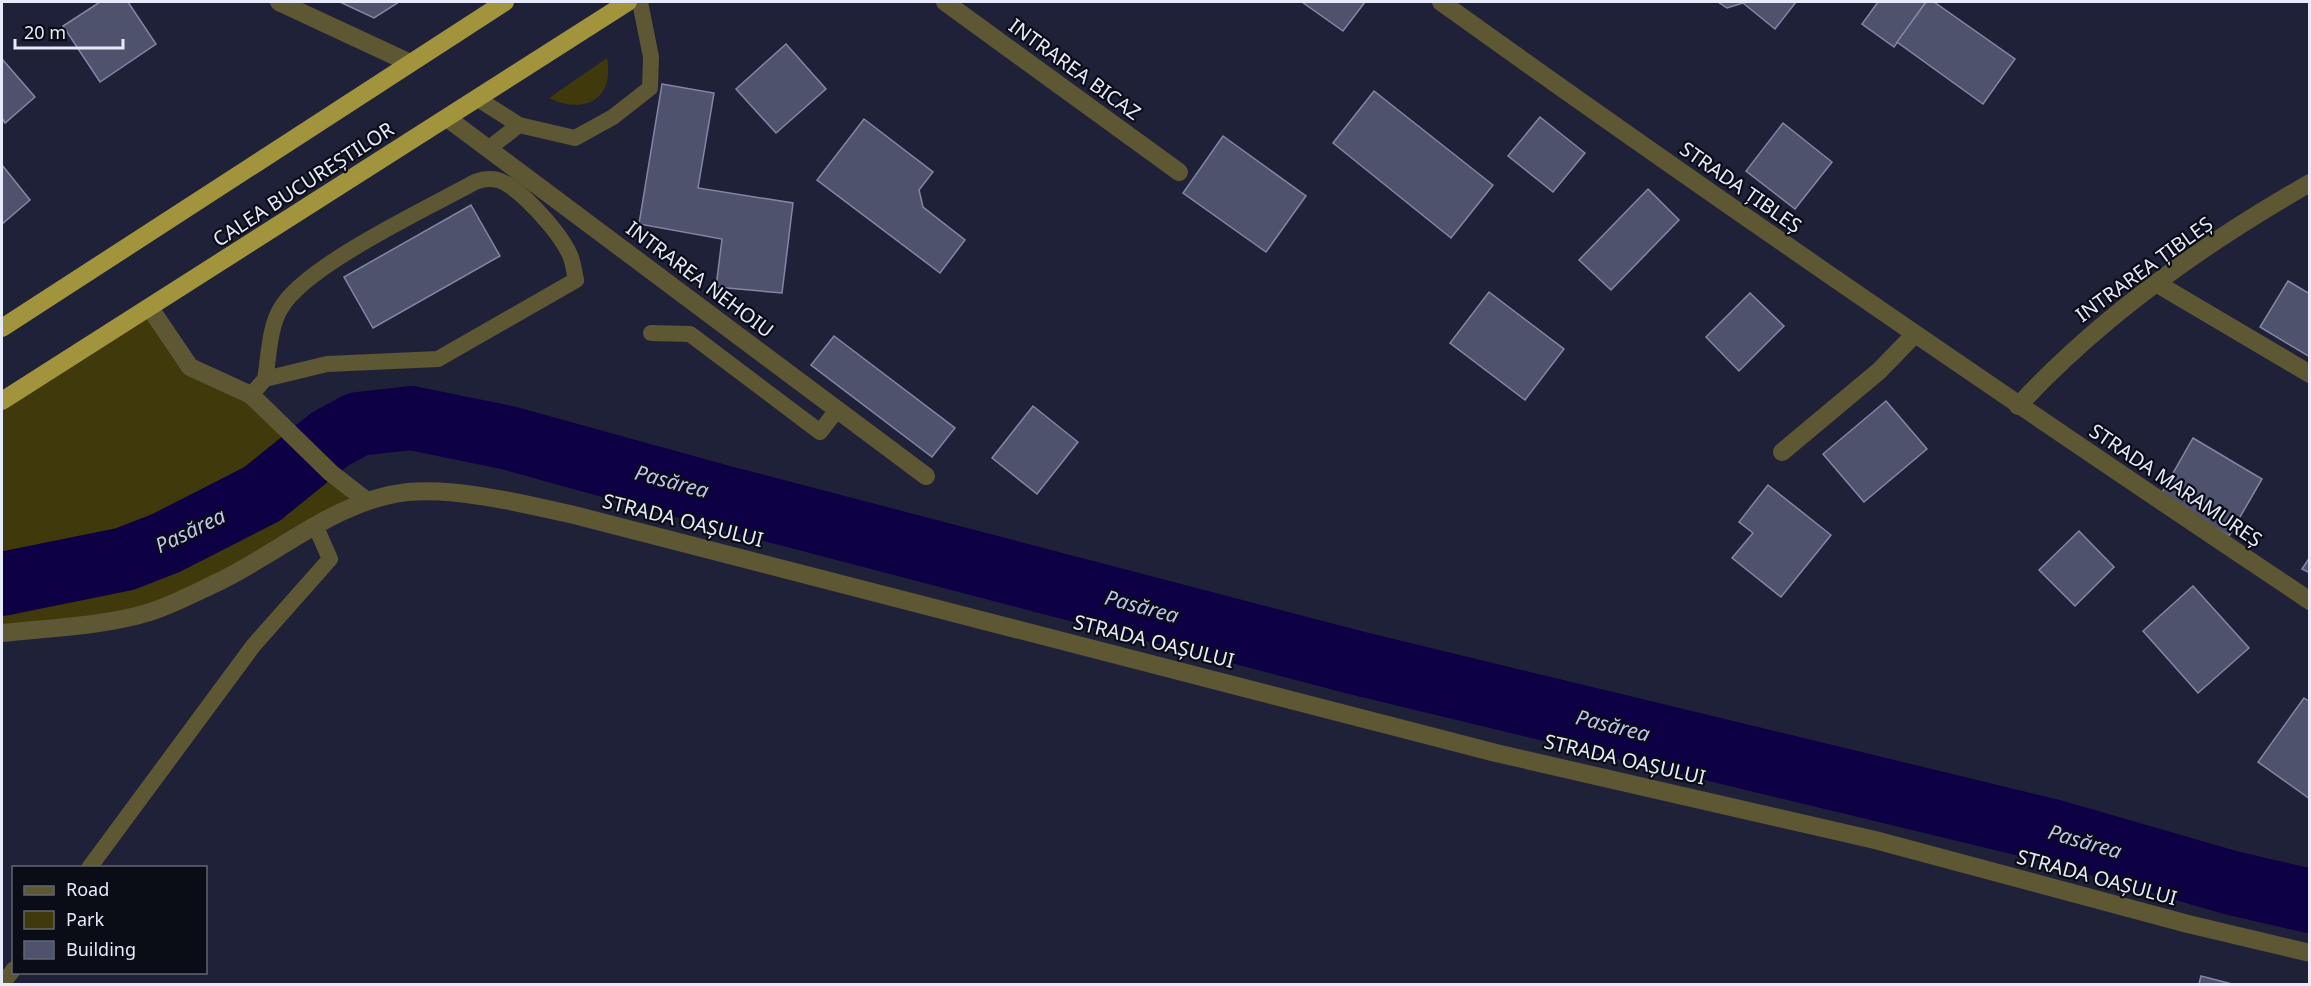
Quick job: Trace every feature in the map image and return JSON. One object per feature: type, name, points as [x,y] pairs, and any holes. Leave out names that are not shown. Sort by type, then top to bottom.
[{"type":"highway","points":[[2,328],[505,2]]},
{"type":"highway","name":"CALEA BUCUREȘTILOR","points":[[2,401],[628,2]]},
{"type":"street","points":[[279,2],[410,63]]},
{"type":"street","name":"INTRAREA BICAZ","points":[[945,2],[1179,172]]},
{"type":"street","name":"STRADA ȚIBLEȘ","points":[[1441,2],[1729,207],[2018,406]]},
{"type":"street","name":"INTRAREA NEHOIU","points":[[447,118],[926,476]]},
{"type":"street","name":"INTRAREA ȚIBLEȘ","points":[[2018,406],[2075,348],[2156,283],[2214,243],[2310,183]]},
{"type":"street","points":[[2156,283],[2310,374]]},
{"type":"street","points":[[150,308],[190,367],[250,395],[299,440],[331,474],[367,501]]},
{"type":"street","points":[[1782,452],[1879,371],[1916,334]]},
{"type":"street","name":"STRADA MARAMUREȘ","points":[[2018,406],[2310,601]]},
{"type":"street","name":"STRADA OAȘULUI","points":[[2,633],[80,625],[149,612],[219,582],[315,525],[367,501],[409,492],[458,494],[505,500],[578,516],[1496,753],[1875,840],[2188,924],[2310,953]]},
{"type":"lane","points":[[478,99],[519,125],[575,138],[613,117],[650,88],[651,57],[640,2]]},
{"type":"lane","points":[[488,149],[519,125]]},
{"type":"lane","points":[[250,395],[265,379],[327,364],[438,359],[576,280],[569,253],[542,216],[499,181],[486,178],[476,182],[324,267],[281,307],[275,321],[265,379]]},
{"type":"lane","points":[[651,333],[690,334],[820,432],[837,410]]},
{"type":"lane","points":[[90,866],[254,646],[330,560],[315,525]]},
{"type":"lane","points":[[2,984],[12,972]]},
{"type":"green space","points":[[607,58],[606,84],[601,94],[594,100],[574,105],[549,98]]},
{"type":"green space","points":[[150,308],[190,367],[251,395],[367,501],[149,612],[2,633],[2,401]]},
{"type":"building","points":[[100,2],[128,2],[156,44],[100,82],[63,26]]},
{"type":"building","points":[[340,2],[399,2],[374,18]]},
{"type":"building","points":[[1302,2],[1365,2],[1343,31]]},
{"type":"building","points":[[1718,2],[1796,2],[1775,29],[1743,3],[1727,8]]},
{"type":"building","points":[[1878,2],[1926,2],[1894,47],[1862,24]]},
{"type":"building","points":[[1926,2],[1934,2],[2015,59],[1983,104],[1897,42]]},
{"type":"building","points":[[786,44],[826,89],[776,133],[736,89]]},
{"type":"building","points":[[2,59],[35,97],[5,123],[2,118]]},
{"type":"building","points":[[662,84],[714,93],[698,188],[793,203],[782,293],[716,287],[722,239],[639,224]]},
{"type":"building","points":[[1374,91],[1493,185],[1451,238],[1333,143]]},
{"type":"building","points":[[1540,117],[1585,153],[1553,192],[1508,156]]},
{"type":"building","points":[[864,119],[933,172],[919,190],[923,207],[965,240],[940,273],[817,180]]},
{"type":"building","points":[[1783,123],[1832,162],[1795,209],[1746,171]]},
{"type":"building","points":[[1223,136],[1306,196],[1266,252],[1183,193]]},
{"type":"building","points":[[2,165],[30,200],[2,224]]},
{"type":"building","points":[[1648,189],[1679,220],[1611,290],[1579,260]]},
{"type":"building","points":[[471,205],[500,256],[373,328],[344,277]]},
{"type":"building","points":[[2288,281],[2310,294],[2310,357],[2260,327]]},
{"type":"building","points":[[1489,292],[1564,349],[1525,400],[1450,343]]},
{"type":"building","points":[[1750,293],[1784,326],[1739,371],[1706,337]]},
{"type":"building","points":[[834,336],[955,428],[932,457],[811,365]]},
{"type":"building","points":[[1886,401],[1927,449],[1864,502],[1823,454]]},
{"type":"building","points":[[1033,406],[1078,442],[1037,494],[992,458]]},
{"type":"building","points":[[2193,438],[2262,479],[2229,536],[2160,496]]},
{"type":"building","points":[[1768,485],[1831,535],[1781,597],[1732,558],[1753,533],[1739,522]]},
{"type":"building","points":[[2079,531],[2114,567],[2075,606],[2039,570]]},
{"type":"building","points":[[2310,557],[2310,573],[2302,569]]},
{"type":"building","points":[[2193,586],[2249,648],[2198,693],[2143,631]]},
{"type":"building","points":[[2304,698],[2310,702],[2310,799],[2258,762]]},
{"type":"building","points":[[2201,976],[2232,984],[2199,984]]},
{"type":"waterway","name":"Pasărea","points":[[2,584],[125,559],[166,543],[262,494],[330,439],[358,424],[411,418],[509,438],[726,498],[1357,663],[2052,831],[2232,883],[2310,901]]}]
